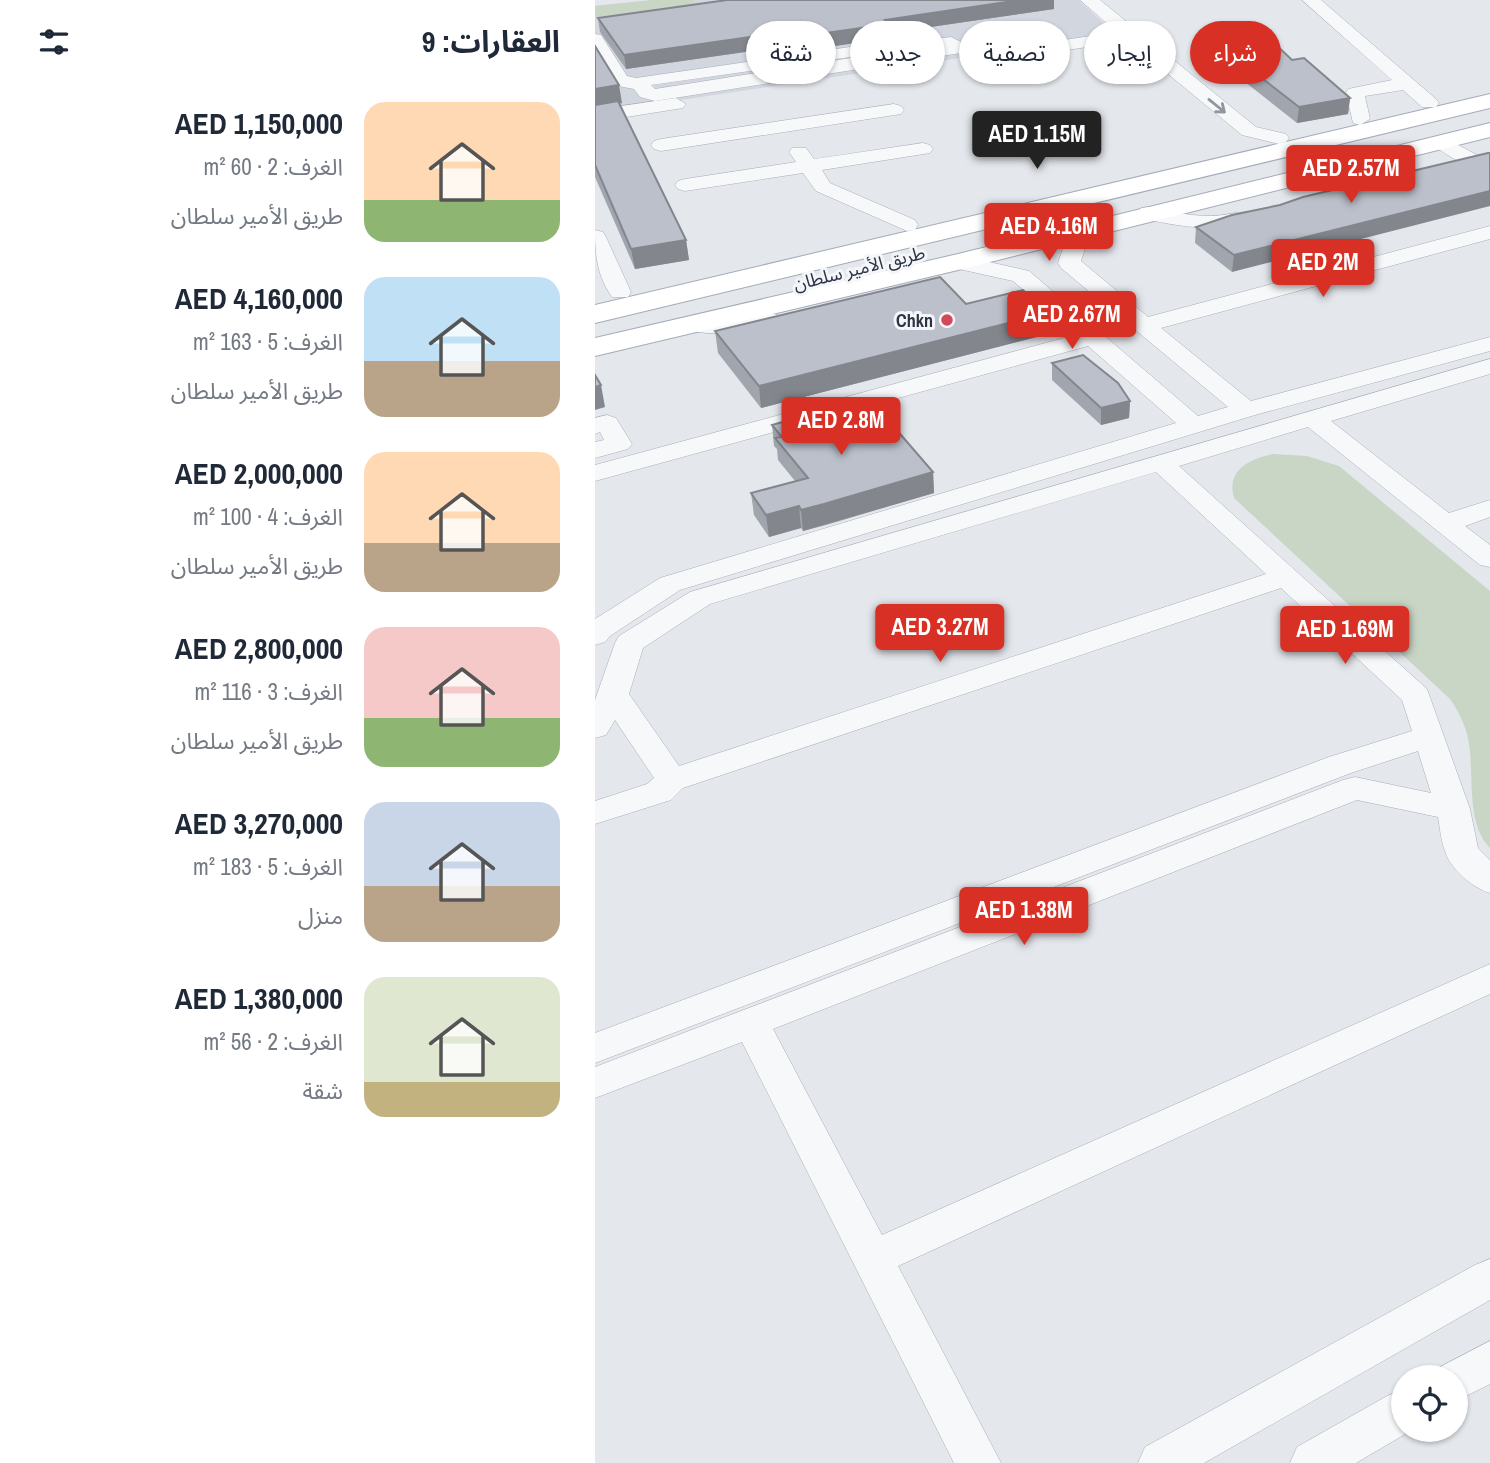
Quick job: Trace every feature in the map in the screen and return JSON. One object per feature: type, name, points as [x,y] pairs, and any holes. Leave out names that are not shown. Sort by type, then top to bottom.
[{"type":"main road","points":[[595,298],[907,225],[1007,209],[1279,138],[1490,89]]},
{"type":"main road","name":"طريق الأمير سلطان","points":[[595,314],[1007,209],[1490,101]]},
{"type":"main road","name":"طريق الأمير سلطان","points":[[595,332],[692,318],[1375,162],[1490,116]]},
{"type":"main road","points":[[595,347],[692,318],[920,279],[958,262],[1325,170],[1444,154],[1490,130]]},
{"type":"street","points":[[1089,0],[1114,21]]},
{"type":"street","points":[[1311,0],[1406,84],[1439,101]]},
{"type":"street","points":[[1336,0],[1439,101]]},
{"type":"street","points":[[596,29],[620,81],[640,84],[647,93],[655,94],[959,48]]},
{"type":"street","points":[[595,116],[959,61]]},
{"type":"street","points":[[1176,72],[1249,131],[1279,138]]},
{"type":"street","points":[[1360,120],[1355,93],[1370,88],[1406,84]]},
{"type":"street","points":[[1252,109],[1272,126],[1279,138]]},
{"type":"street","points":[[661,145],[777,120],[894,110]]},
{"type":"street","points":[[777,120],[823,187],[907,225]]},
{"type":"street","points":[[685,185],[923,149]]},
{"type":"street","points":[[1444,154],[1481,157]]},
{"type":"street","points":[[1334,196],[1359,189],[1375,162]]},
{"type":"street","points":[[1325,170],[1359,189]]},
{"type":"street","points":[[1149,213],[1194,223],[1223,224],[1266,213],[1227,194]]},
{"type":"street","points":[[1277,289],[1275,278],[1280,274],[1490,220]]},
{"type":"street","points":[[1080,230],[1069,262],[1246,410]]},
{"type":"street","points":[[1145,325],[1490,232]]},
{"type":"street","points":[[595,237],[620,292]]},
{"type":"street","points":[[958,262],[1021,276],[1194,426]]},
{"type":"street","points":[[692,318],[709,328],[735,328],[891,290],[920,279]]},
{"type":"street","points":[[595,472],[1092,338]]},
{"type":"street","points":[[595,636],[599,630],[670,584],[1246,410],[1490,344]]},
{"type":"street","points":[[595,729],[614,694],[630,643],[700,598],[1490,366]]},
{"type":"street","points":[[1312,418],[1490,559]]},
{"type":"street","points":[[595,426],[607,423],[619,444],[595,450]]},
{"type":"street","points":[[1160,462],[1416,696],[1453,809],[1462,853],[1490,881]]},
{"type":"street","points":[[1445,524],[1490,508]]},
{"type":"street","points":[[595,813],[659,792],[673,780],[1286,577]]},
{"type":"street","points":[[614,694],[673,780]]},
{"type":"street","points":[[595,1083],[751,1023],[1348,776],[1429,737]]},
{"type":"street","points":[[595,1048],[1348,776],[1453,809]]},
{"type":"street","points":[[873,1258],[1490,978]]},
{"type":"street","points":[[751,1023],[978,1463]]},
{"type":"street","points":[[1161,1463],[1490,1278]]},
{"type":"street","points":[[1468,1374],[1490,1361]]},
{"type":"street","points":[[1313,1463],[1391,1418]]},
{"type":"shaded area","points":[[650,0],[1078,0],[1102,21],[1084,21],[1084,39],[1070,41],[1070,21],[959,21],[959,58],[945,60],[945,21],[850,21],[850,75],[836,77],[836,21],[746,21],[746,84],[787,84],[595,113],[595,6]]},
{"type":"green space","points":[[654,0],[693,0],[697,7],[595,17],[595,6]]},
{"type":"green space","points":[[1273,454],[1307,456],[1339,466],[1490,591],[1490,848],[1482,838],[1474,813],[1466,732],[1450,699],[1234,498],[1233,480],[1241,467]]},
{"type":"building","points":[[727,0],[1020,0],[886,21],[850,21],[850,30],[836,32],[836,21],[746,21],[746,38],[624,55],[598,18]]},
{"type":"building","points":[[595,46],[619,85],[595,89]]},
{"type":"building","points":[[1281,50],[1292,60],[1304,58],[1350,98],[1299,107],[1269,84],[1281,84]]},
{"type":"building","points":[[618,101],[686,240],[631,249],[595,165],[595,105]]},
{"type":"building","points":[[1490,153],[1490,191],[1234,255],[1196,227],[1303,197]]},
{"type":"building","points":[[940,277],[966,304],[1023,290],[1048,313],[759,386],[715,331]]},
{"type":"building","points":[[1083,355],[1118,383],[1130,401],[1101,408],[1052,363]]},
{"type":"building","points":[[595,375],[601,385],[595,387]]},
{"type":"building","points":[[870,399],[933,472],[801,510],[799,506],[766,515],[751,493],[808,478],[775,438],[782,437],[772,425],[837,406],[854,411],[854,402]]},
{"type":"place","name":"Chkn","points":[[947,320]]}]
